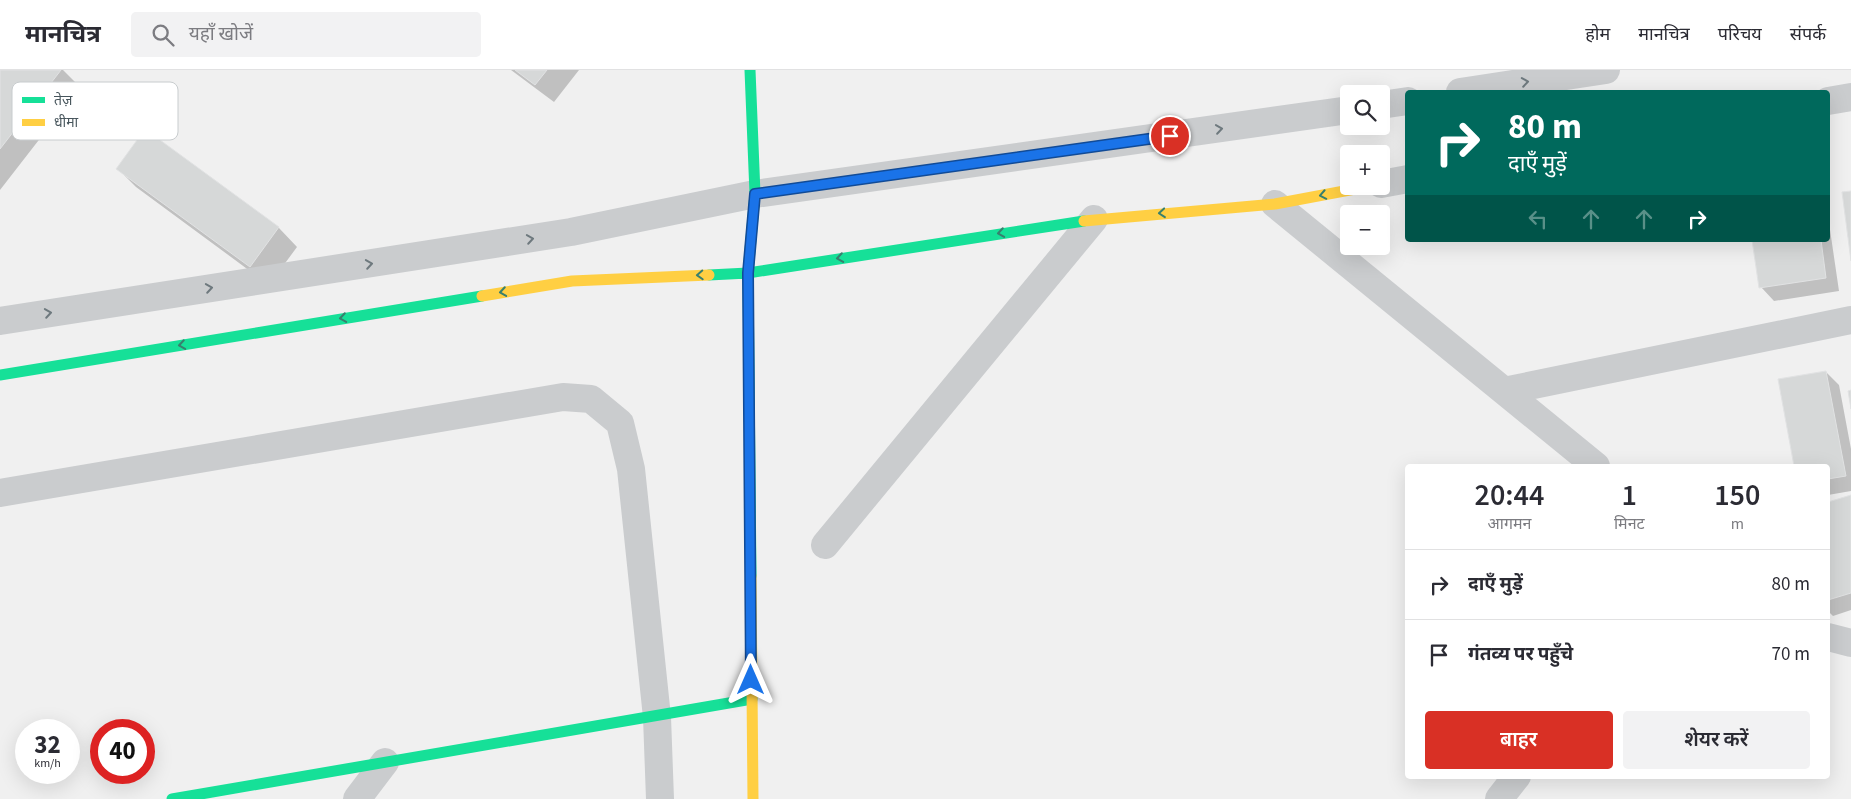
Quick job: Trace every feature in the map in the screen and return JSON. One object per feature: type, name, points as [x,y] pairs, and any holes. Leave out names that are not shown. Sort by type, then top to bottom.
[{"type":"street","points":[[750,70],[755,194],[748,273],[753,799]]},
{"type":"street","points":[[1473,90],[1606,70]]},
{"type":"street","points":[[1830,101],[1851,97]]},
{"type":"street","points":[[1390,103],[1405,100]]},
{"type":"street","points":[[0,321],[570,232],[755,194],[1340,111]]},
{"type":"street","points":[[1390,183],[1405,180]]},
{"type":"street","points":[[0,375],[572,280],[748,273],[1094,219],[1275,204],[1340,192]]},
{"type":"street","points":[[1275,204],[1594,464]]},
{"type":"street","points":[[825,545],[1094,219]]},
{"type":"street","points":[[1504,392],[1851,320]]},
{"type":"street","points":[[0,493],[563,397],[592,399],[620,423],[631,469],[657,717],[660,799]]},
{"type":"street","points":[[1830,638],[1851,643]]},
{"type":"street","points":[[172,799],[657,717],[752,699]]},
{"type":"street","points":[[357,799],[385,762]]},
{"type":"street","points":[[1499,799],[1515,779]]},
{"type":"building","points":[[0,70],[61,70],[52,82],[12,82],[12,133],[0,149]]},
{"type":"building","points":[[515,70],[547,70],[535,85]]},
{"type":"building","points":[[137,140],[160,140],[279,227],[250,267],[116,169]]},
{"type":"building","points":[[1851,191],[1851,261],[1842,192]]},
{"type":"building","points":[[1752,242],[1821,242],[1826,278],[1759,288]]},
{"type":"building","points":[[1826,371],[1846,476],[1830,479],[1830,464],[1794,464],[1778,379]]},
{"type":"building","points":[[1851,390],[1851,409],[1848,391]]},
{"type":"building","points":[[1851,495],[1851,593],[1830,599],[1830,501]]},
{"type":"traffic: fast","points":[[750,70],[755,194],[748,273],[751,576]]},
{"type":"traffic: fast","points":[[709,275],[748,273],[1084,221]]},
{"type":"traffic: fast","points":[[0,375],[482,296]]},
{"type":"traffic: fast","points":[[172,799],[752,699]]},
{"type":"traffic: slow","points":[[1084,221],[1275,204],[1340,192]]},
{"type":"traffic: slow","points":[[482,296],[572,281],[709,275]]},
{"type":"traffic: slow","points":[[751,576],[753,799]]},
{"type":"route","points":[[751,680],[748,273],[755,194],[1170,136]]}]
